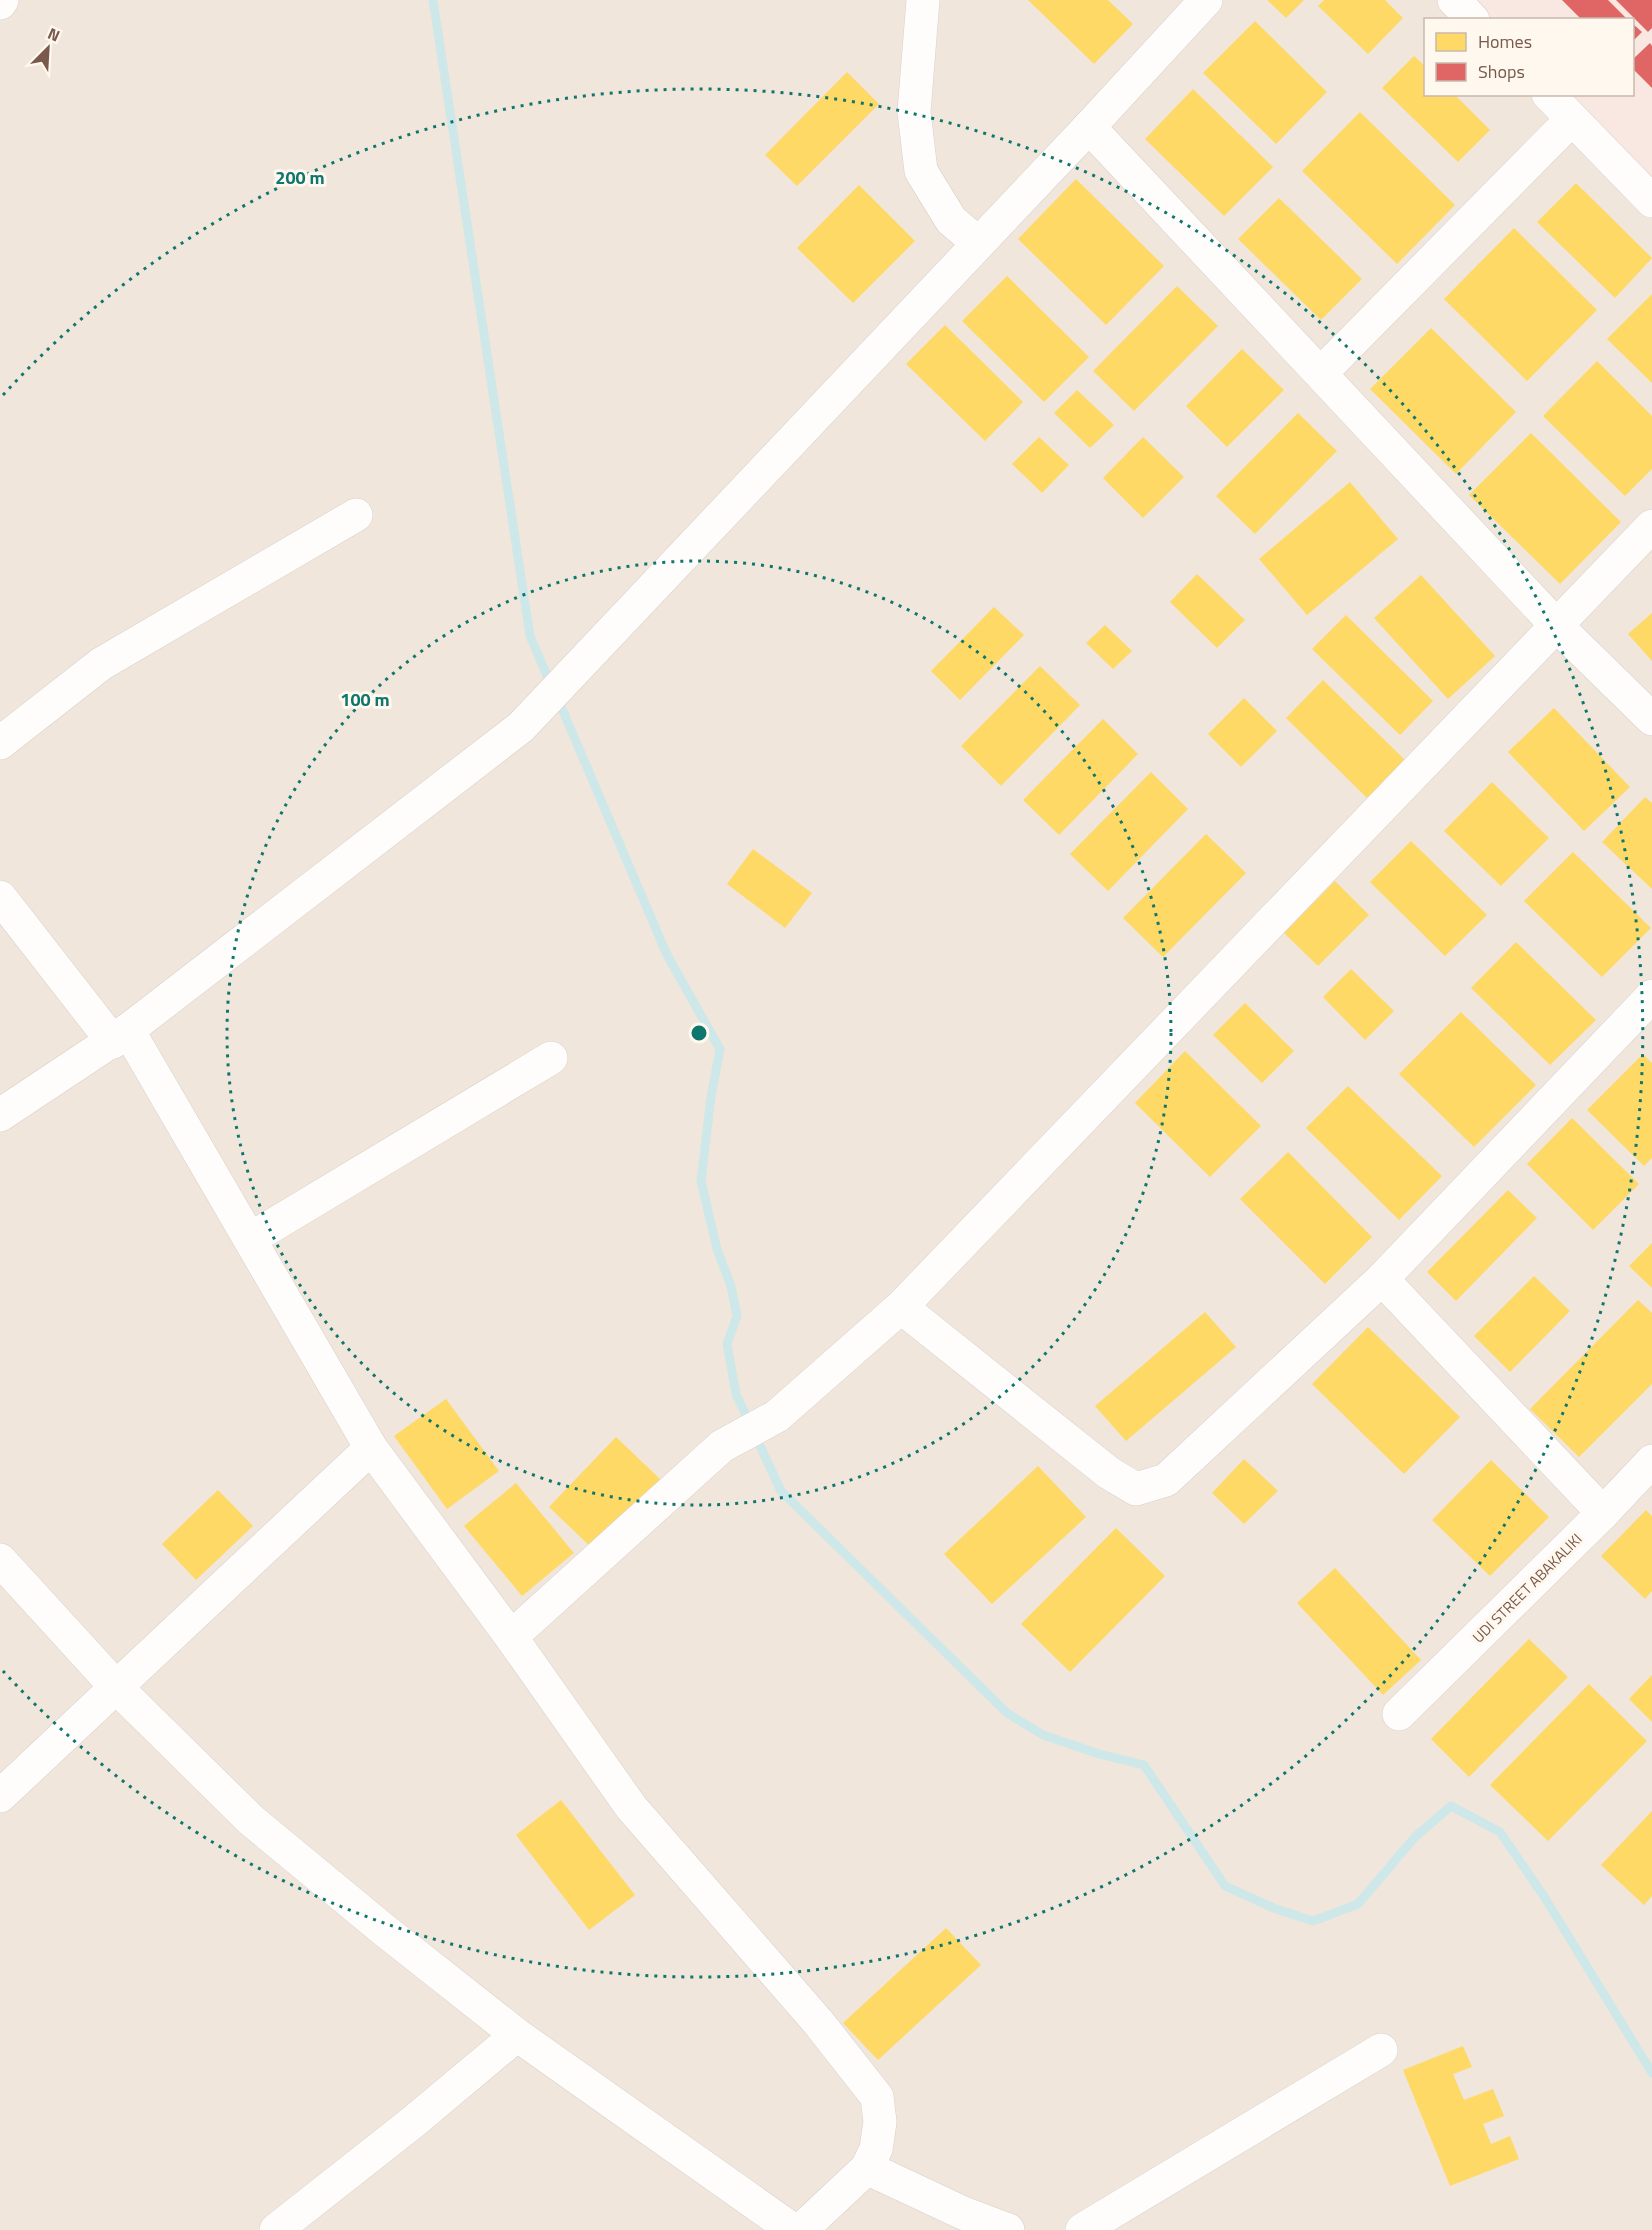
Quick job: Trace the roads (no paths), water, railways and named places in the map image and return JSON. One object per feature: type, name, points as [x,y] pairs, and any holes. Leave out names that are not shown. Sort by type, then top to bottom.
[{"type":"street","points":[[923,0],[914,112],[921,171],[951,220],[978,243]]},
{"type":"street","points":[[0,1115],[121,1036],[521,727],[1089,127],[1206,0]]},
{"type":"street","points":[[1454,0],[1471,18]]},
{"type":"street","points":[[1550,96],[1652,201]]},
{"type":"street","points":[[1321,373],[1572,119]]},
{"type":"street","points":[[1089,127],[1556,625],[1652,719]]},
{"type":"street","points":[[0,743],[101,664],[356,515]]},
{"type":"street","points":[[511,1637],[723,1446],[777,1416],[901,1307],[1652,526]]},
{"type":"street","points":[[0,897],[121,1036],[250,1239],[371,1448],[511,1637],[631,1807],[818,2022],[877,2097],[880,2122],[876,2149],[867,2168],[801,2230]]},
{"type":"street","points":[[901,1307],[1109,1473],[1136,1489],[1166,1480],[1382,1279],[1652,996]]},
{"type":"street","points":[[250,1239],[551,1058]]},
{"type":"street","points":[[1382,1279],[1603,1513]]},
{"type":"street","points":[[0,1796],[371,1448]]},
{"type":"street","name":"UDI STREET ABAKALIKI","points":[[1399,1714],[1603,1513],[1652,1461]]},
{"type":"street","points":[[0,1560],[117,1688],[251,1820],[384,1930],[517,2035],[793,2230]]},
{"type":"street","points":[[276,2230],[517,2035]]},
{"type":"street","points":[[1082,2230],[1381,2050]]},
{"type":"street","points":[[867,2168],[963,2213],[1008,2230]]},
{"type":"waterway","points":[[433,0],[530,636],[551,685]]},
{"type":"waterway","points":[[557,697],[667,955],[720,1049],[711,1097],[701,1181],[717,1249],[731,1286],[737,1316],[727,1344],[736,1394],[781,1491],[1007,1713],[1043,1735],[1099,1754],[1144,1765],[1225,1886],[1276,1909],[1313,1921],[1358,1904],[1415,1837],[1451,1806],[1500,1832],[1545,1898],[1652,2073]]}]
